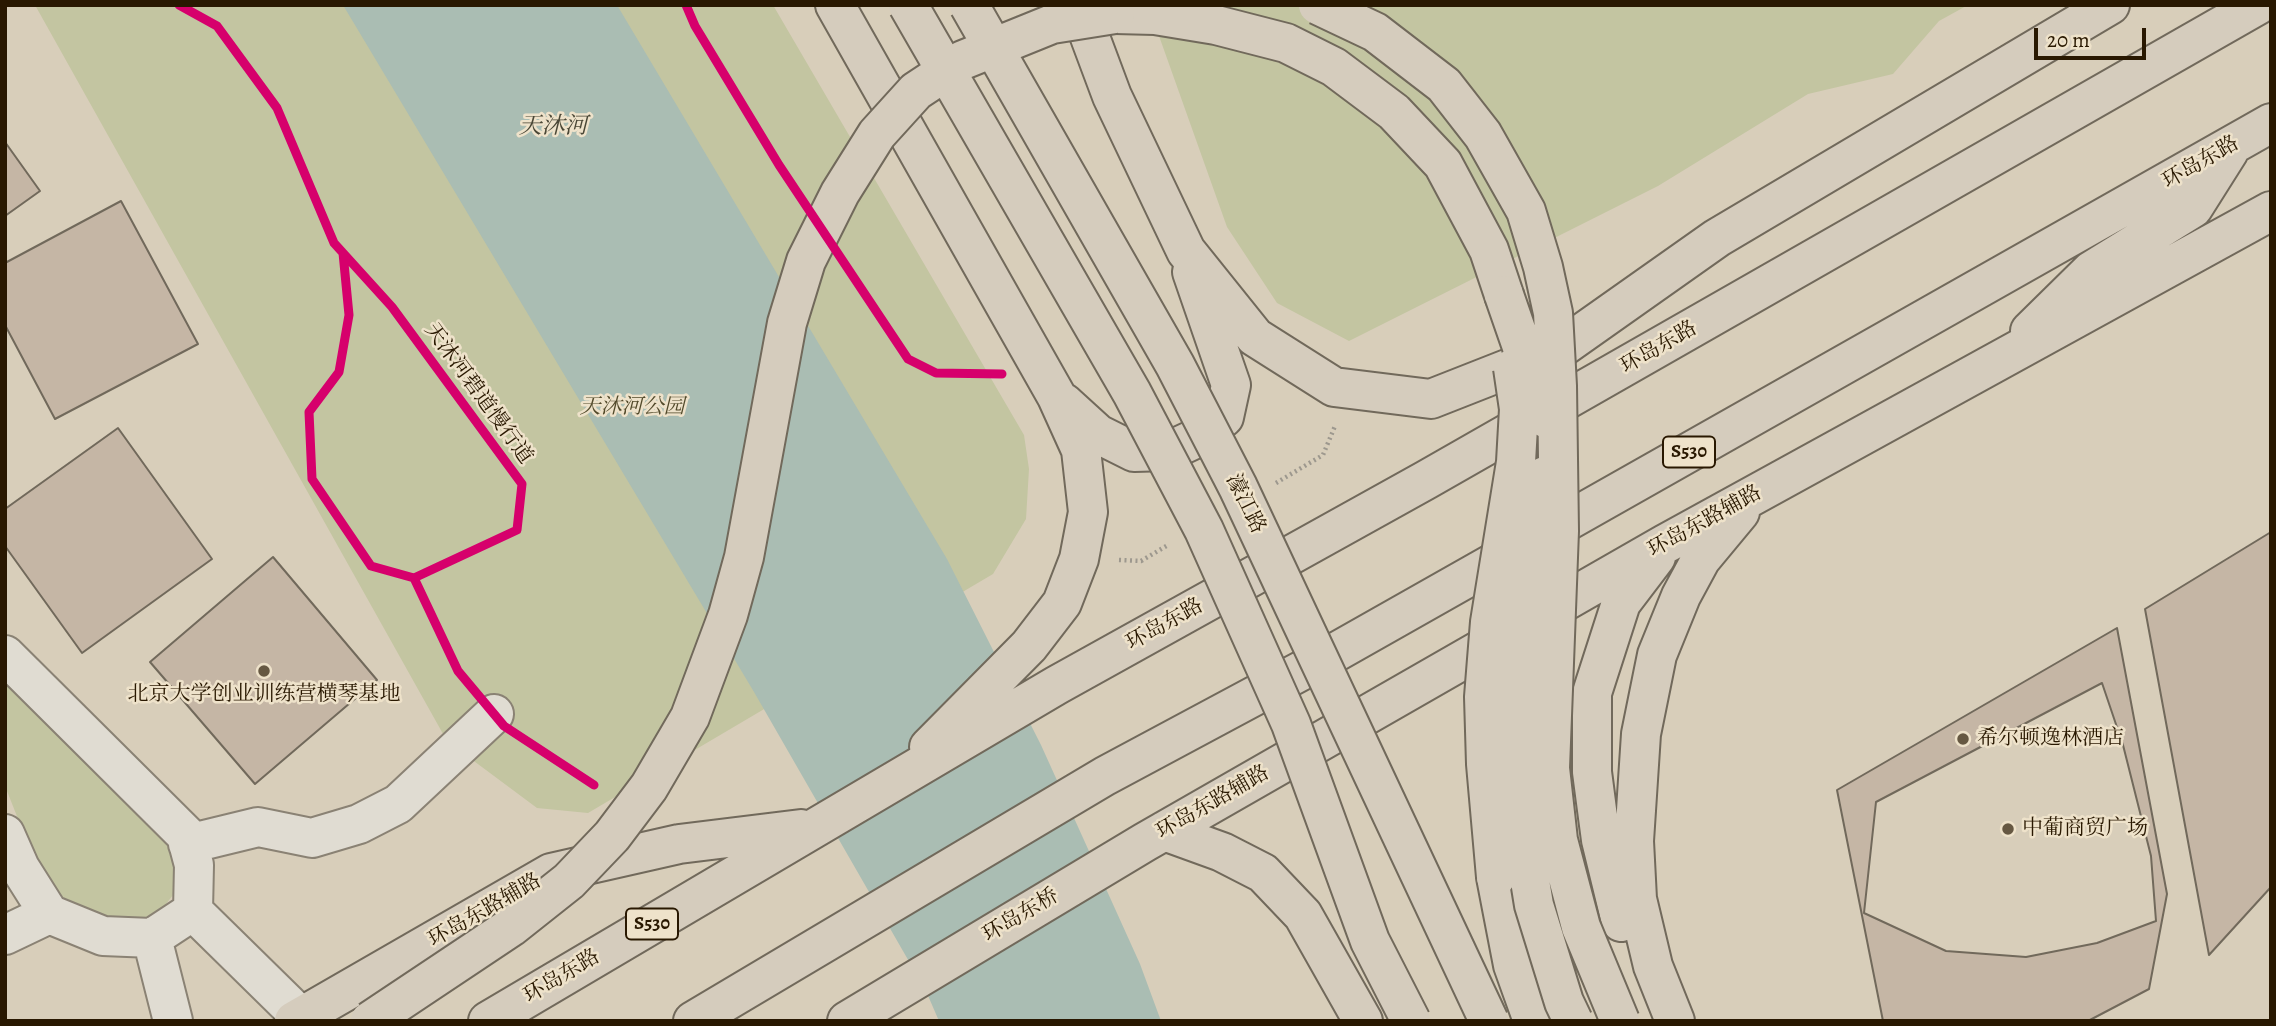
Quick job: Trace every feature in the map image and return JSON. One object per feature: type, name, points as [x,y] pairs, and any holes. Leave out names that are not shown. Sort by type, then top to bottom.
[{"type":"main road","points":[[835,5],[1057,397],[1081,450],[1088,512],[1079,559],[1062,603],[1029,646],[1006,666],[894,783]]},
{"type":"main road","points":[[908,5],[1132,393],[1204,530],[1291,724],[1370,941],[1411,1021]]},
{"type":"main road","name":"濠江路","points":[[969,5],[1175,365],[1238,487],[1441,925],[1489,1021]]},
{"type":"main road","points":[[1057,397],[1098,434],[1134,452],[1169,451],[1201,436],[1224,417],[1230,385],[1185,251],[1112,96],[1078,5]]},
{"type":"main road","points":[[1318,5],[1375,32],[1444,85],[1483,135],[1526,211],[1544,267],[1553,313],[1557,386],[1559,531],[1552,780],[1558,840],[1581,927],[1619,1021]]},
{"type":"main road","points":[[1426,480],[1564,346],[1717,238],[2110,5]]},
{"type":"main road","name":"环岛东路","points":[[894,783],[1057,685],[1426,480],[2250,8]]},
{"type":"main road","points":[[370,1021],[511,927],[569,881],[612,836],[649,787],[690,717],[728,615],[744,557],[787,323],[806,261],[840,193],[877,134],[916,91],[962,60],[1052,24],[1115,14],[1155,15],[1204,23],[1286,43],[1334,67],[1394,112],[1443,164],[1489,250],[1556,443],[1533,514],[1521,606],[1516,718],[1518,807],[1534,905],[1564,1002],[1573,1021]]},
{"type":"main road","name":"环岛东路","points":[[692,1021],[1105,776],[1329,656],[2271,123]]},
{"type":"main road","points":[[2001,360],[2091,271],[2193,208],[2233,145]]},
{"type":"main road","name":"环岛东路辅路","points":[[1154,836],[1665,544],[2271,211]]},
{"type":"main road","points":[[2188,258],[2241,240],[2271,240]]},
{"type":"main road","points":[[1185,251],[1255,337],[1334,387],[1431,399],[1564,346]]},
{"type":"main road","points":[[1504,295],[1519,409],[1516,462],[1490,622],[1484,697],[1486,764],[1498,890],[1513,965],[1533,1021]]},
{"type":"main road","points":[[1675,1021],[1653,966],[1637,899],[1634,841],[1641,734],[1657,655],[1681,596],[1701,559],[1755,495]]},
{"type":"main road","points":[[1659,1021],[1628,950],[1601,841],[1592,772],[1592,693],[1621,603],[1665,544]]},
{"type":"main road","name":"S530","points":[[817,827],[894,783]]},
{"type":"main road","name":"环岛东路","points":[[488,1021],[817,827]]},
{"type":"main road","name":"环岛东路辅路","points":[[297,1019],[551,873],[679,844],[817,827]]},
{"type":"main road","points":[[1154,836],[1222,852],[1263,873],[1303,915],[1363,1021]]},
{"type":"main road","name":"环岛东桥","points":[[847,1021],[1154,836]]},
{"type":"lane","points":[[5,655],[186,835],[194,865],[193,911],[297,1019]]},
{"type":"lane","points":[[188,844],[258,827],[312,838],[359,824],[398,804],[494,715]]},
{"type":"lane","points":[[5,834],[20,868],[49,914],[103,936],[152,938],[193,911]]},
{"type":"lane","points":[[5,935],[49,914]]},
{"type":"lane","points":[[152,938],[173,1021]]},
{"type":"green space","name":"天沐河公园","points":[[35,5],[773,5],[1024,435],[1029,469],[1026,519],[993,574],[588,813],[537,808],[447,741]]},
{"type":"green space","points":[[1148,5],[1968,5],[1939,21],[1893,74],[1808,94],[1658,186],[1349,341],[1277,303],[1227,227]]},
{"type":"green space","points":[[5,667],[166,831],[177,877],[173,895],[162,909],[147,919],[129,922],[76,912],[45,887],[5,786]]},
{"type":"water","name":"天沐河","points":[[343,5],[617,5],[947,559],[1041,745],[1140,964],[1161,1021],[939,1021],[926,991],[754,692]]},
{"type":"building","points":[[5,142],[40,191],[5,216]]},
{"type":"building","points":[[121,201],[198,344],[55,419],[5,325],[5,263]]},
{"type":"building","points":[[118,428],[212,559],[82,653],[5,546],[5,509]]},
{"type":"building","points":[[2271,532],[2271,887],[2209,955],[2145,609]]},
{"type":"building","name":"北京大学创业训练营横琴基地","points":[[273,557],[377,680],[255,784],[150,662]]},
{"type":"building","points":[[2117,628],[2167,894],[2149,989],[2088,1021],[1883,1021],[1837,790]]},
{"type":"building","name":"中葡商贸广场","points":[[2102,683],[2123,745],[2151,856],[2156,921],[2097,943],[2026,957],[1946,951],[1864,913],[1876,802]]},
{"type":"cycle path","name":"天沐河碧道慢行道","points":[[179,5],[217,26],[277,108],[334,243],[392,307],[522,484],[517,530],[414,578],[458,671],[504,726],[594,785]]},
{"type":"cycle path","points":[[686,5],[695,26],[779,165],[908,359],[936,373],[1002,374]]},
{"type":"cycle path","points":[[343,253],[349,315],[339,372],[309,412],[312,479],[371,566],[414,578]]},
{"type":"place","name":"北京大学创业训练营横琴基地","points":[[264,671]]},
{"type":"place","name":"希尔顿逸林酒店","points":[[1963,739]]},
{"type":"place","name":"中葡商贸广场","points":[[2008,829]]}]
